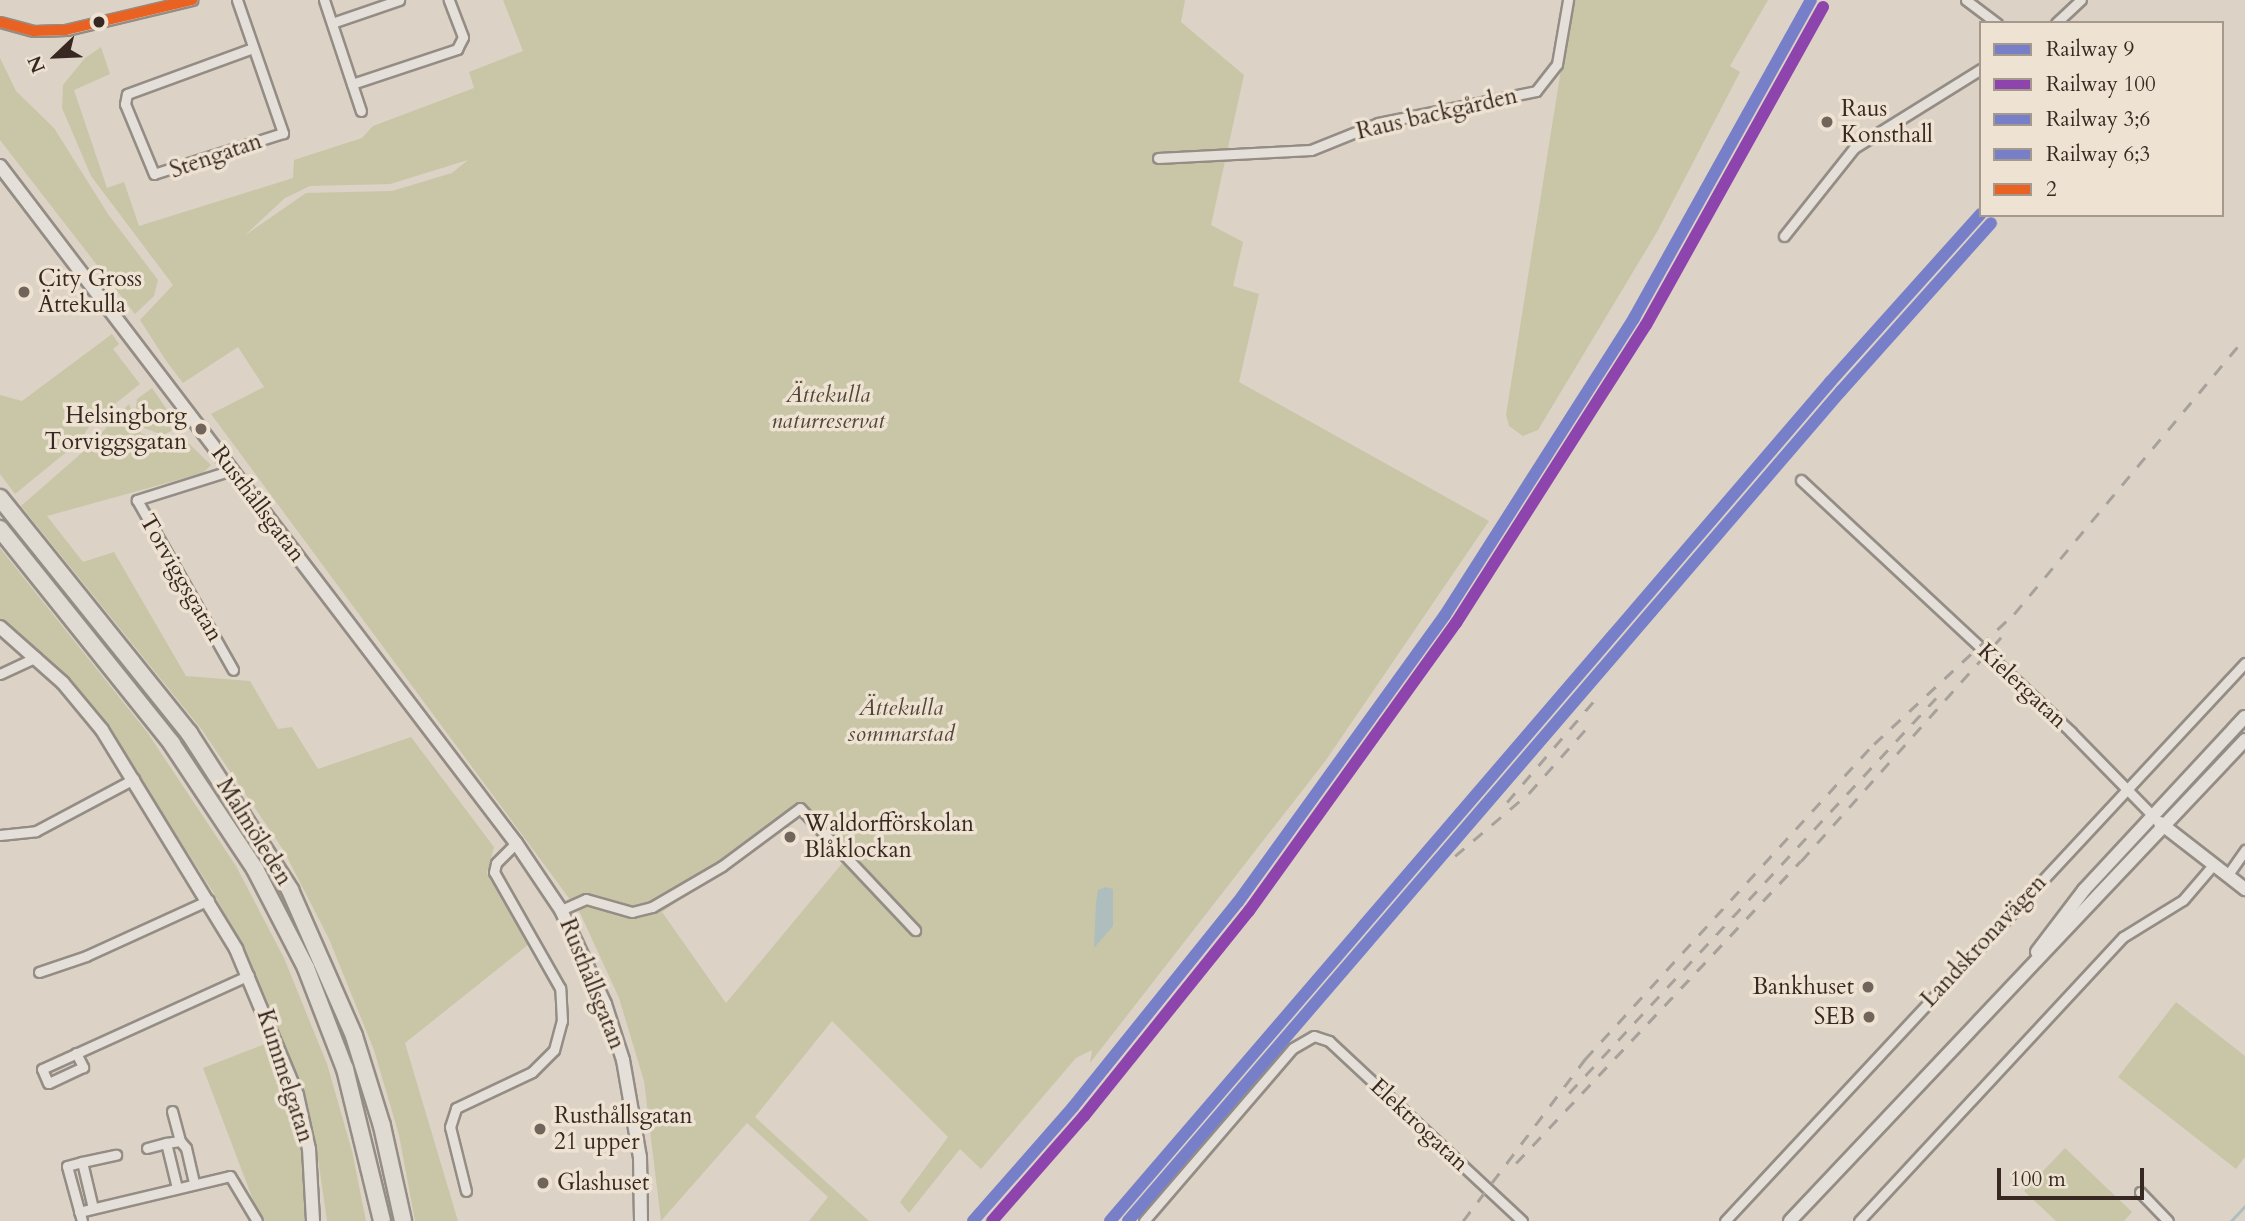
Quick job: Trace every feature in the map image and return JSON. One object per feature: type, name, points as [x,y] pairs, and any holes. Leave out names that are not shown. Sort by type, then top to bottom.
[{"type":"highway","name":"Malmöleden","points":[[0,498],[189,733],[290,890],[355,1036],[382,1126],[402,1221]]},
{"type":"highway","name":"Malmöleden","points":[[0,529],[172,744],[255,869],[306,968],[345,1069],[382,1221]]},
{"type":"main road","name":"Rusthållsgatan","points":[[0,166],[516,844],[561,910],[605,1004],[623,1060],[640,1157],[641,1221]]},
{"type":"main road","name":"Kummelgatan","points":[[0,627],[36,657],[83,706],[134,779],[209,900],[249,975],[286,1064],[303,1119],[313,1177],[313,1221]]},
{"type":"main road","name":"Landskronavägen","points":[[2032,962],[2084,890],[2245,717]]},
{"type":"main road","name":"Landskronavägen","points":[[1790,1221],[2032,962],[2245,740]]},
{"type":"main road","name":"Kielergatan","points":[[2153,816],[2163,827],[2245,889]]},
{"type":"street","points":[[0,22],[34,30],[66,30],[165,3],[192,0]]},
{"type":"street","name":"Stengatan","points":[[237,0],[283,133],[154,174],[125,104],[127,94],[253,48]]},
{"type":"street","points":[[324,0],[361,111]]},
{"type":"street","points":[[332,23],[399,0]]},
{"type":"street","points":[[352,84],[457,49],[463,37],[449,0]]},
{"type":"street","name":"Raus backgården","points":[[1158,158],[1311,150],[1378,123],[1536,91],[1557,64],[1568,0]]},
{"type":"street","points":[[1966,0],[1994,21]]},
{"type":"street","points":[[2058,21],[2081,0]]},
{"type":"street","points":[[1784,236],[1854,148],[1979,70]]},
{"type":"street","name":"Torviggsgatan","points":[[232,470],[137,500],[233,670]]},
{"type":"street","name":"Kielergatan","points":[[1801,480],[2153,816]]},
{"type":"street","points":[[0,674],[36,657]]},
{"type":"street","name":"Landskronavägen","points":[[1725,1221],[2245,663]]},
{"type":"street","points":[[0,835],[36,831],[134,779]]},
{"type":"street","points":[[561,910],[586,899],[632,912],[652,907],[722,866],[800,808],[915,930]]},
{"type":"street","name":"Rusthållsgatan","points":[[466,1191],[450,1127],[456,1108],[532,1072],[554,1050],[562,1021],[560,988],[494,872],[496,863],[516,844]]},
{"type":"street","points":[[2227,876],[2245,850]]},
{"type":"street","points":[[1859,1221],[2123,937],[2183,900],[2213,865]]},
{"type":"street","points":[[39,972],[86,956],[209,900]]},
{"type":"street","points":[[76,1053],[249,975]]},
{"type":"street","name":"Elektrogatan","points":[[1144,1221],[1293,1048],[1311,1037],[1329,1041],[1522,1221]]},
{"type":"street","points":[[172,1111],[194,1184]]},
{"type":"street","points":[[147,1148],[180,1141]]},
{"type":"street","points":[[166,1143],[177,1188]]},
{"type":"street","points":[[116,1155],[67,1166],[81,1216],[93,1208],[230,1176],[257,1221]]},
{"type":"street","points":[[82,1162],[93,1208]]},
{"type":"street","points":[[2140,1192],[2168,1221]]},
{"type":"green space","name":"Ättekulla naturreservat","points":[[503,0],[1185,0],[1181,22],[1244,75],[1211,225],[1243,242],[1233,286],[1259,294],[1239,382],[1489,521],[1326,760],[1090,1063],[1092,1050],[1076,1058],[981,1169],[960,1149],[909,1213],[900,1202],[948,1137],[832,1021],[755,1117],[869,1221],[809,1221],[828,1197],[747,1123],[661,1221],[644,1081],[619,998],[580,913],[211,414],[264,387],[238,347],[183,383],[167,362],[140,320],[173,285],[91,176],[62,108],[63,85],[85,58],[101,47],[110,74],[74,90],[107,188],[124,182],[139,226],[293,178],[294,160],[362,138],[373,126],[474,88],[469,72],[523,51]],"holes":[[[468,160],[452,173],[392,191],[306,193],[244,236],[285,198],[310,186],[390,184]],[[800,816],[844,861],[726,1003],[662,912]]]},
{"type":"green space","points":[[1572,0],[1768,0],[1730,66],[1740,72],[1657,232],[1538,430],[1523,436],[1509,426],[1506,415]]},
{"type":"green space","points":[[0,58],[16,91],[54,128],[108,214],[158,280],[154,296],[135,314],[0,140]]},
{"type":"green space","points":[[112,334],[119,344],[113,349],[140,384],[92,422],[80,441],[15,494],[0,474],[0,395],[22,401]]},
{"type":"green space","points":[[152,388],[179,427],[163,435],[144,428],[135,413],[137,399]]},
{"type":"green space","points":[[129,404],[141,433],[161,442],[179,434],[211,465],[203,473],[47,516],[83,562],[114,552],[186,676],[250,681],[278,729],[292,727],[318,769],[411,737],[494,847],[487,873],[529,944],[405,1043],[458,1221],[415,1221],[399,1135],[374,1050],[329,939],[284,851],[202,730],[21,506],[84,451]]},
{"type":"green space","points":[[0,548],[147,732],[236,866],[284,958],[327,1064],[352,1151],[366,1221],[327,1221],[314,1131],[302,1092],[249,959],[213,892],[99,715],[45,656],[0,619]]},
{"type":"green space","points":[[2176,1002],[2245,1056],[2245,1157],[2236,1169],[2118,1077]]},
{"type":"green space","points":[[270,1042],[299,1134],[306,1174],[306,1221],[261,1221],[203,1068]]},
{"type":"green space","points":[[2065,1148],[2132,1212],[2124,1221],[2056,1221],[2024,1191]]},
{"type":"shaded area","points":[[1105,887],[1113,889],[1113,926],[1094,948],[1098,890]]},
{"type":"waterway","points":[[2231,1221],[2245,1206]]},
{"type":"railway","points":[[1463,1221],[1585,1059],[1874,744],[2014,614],[2245,338]]},
{"type":"railway","points":[[1516,1163],[1801,861],[2005,633]]},
{"type":"railway","points":[[1128,1221],[1583,693]]},
{"type":"railway","points":[[1569,1093],[1936,698]]},
{"type":"railway","points":[[1507,802],[1594,701]]},
{"type":"railway","points":[[1455,856],[1529,793],[1592,722]]},
{"type":"rail line","name":"9","points":[[973,1221],[1073,1107],[1238,902],[1445,615],[1634,318],[1811,0]]},
{"type":"rail line","name":"100","points":[[992,1221],[1084,1116],[1249,911],[1456,623],[1646,325],[1823,7]]},
{"type":"rail line","name":"3;6","points":[[1110,1221],[1830,382],[1979,216]]},
{"type":"rail line","name":"6;3","points":[[1128,1221],[1841,391],[1991,223]]},
{"type":"transit line","name":"2","points":[[0,22],[34,31],[66,30],[192,0]]},
{"type":"place","name":"Raus Konsthall","points":[[1827,122]]},
{"type":"place","name":"City Gross Ättekulla","points":[[24,292]]},
{"type":"place","name":"Helsingborg Torviggsgatan","points":[[201,429]]},
{"type":"place","name":"Waldorfförskolan Blåklockan","points":[[790,837]]},
{"type":"place","name":"Bankhuset","points":[[1868,987]]},
{"type":"place","name":"SEB","points":[[1869,1017]]},
{"type":"place","name":"Rusthållsgatan 21 upper","points":[[540,1129]]},
{"type":"place","name":"Glashuset","points":[[543,1183]]},
{"type":"park label","name":"Ättekulla sommarstad","points":[[901,721]]}]
